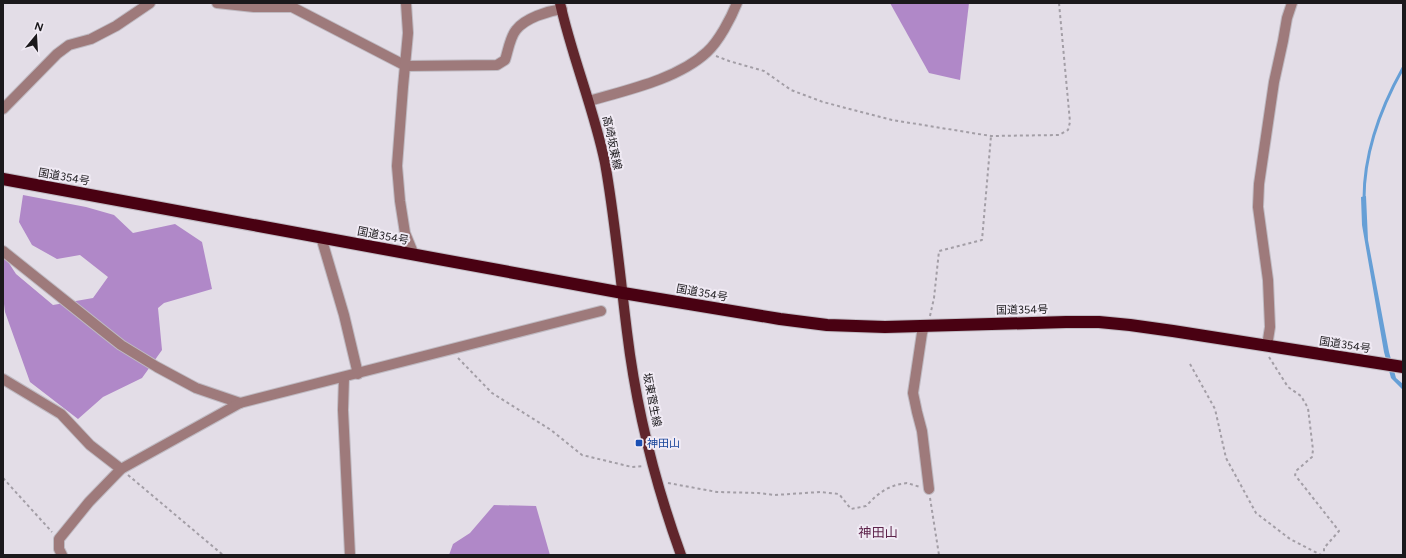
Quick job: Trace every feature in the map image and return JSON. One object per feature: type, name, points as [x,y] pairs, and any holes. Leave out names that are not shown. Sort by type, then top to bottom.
[{"type":"highway","name":"国道354号","points":[[3,179],[623,293],[739,313],[827,325],[884,327],[1099,322],[1137,326],[1403,366]]},
{"type":"main road","name":"高崎坂東線","points":[[561,6],[564,21],[589,101],[604,162],[611,200],[623,293]]},
{"type":"main road","name":"坂東菅生線","points":[[623,293],[627,332],[653,466],[681,555]]},
{"type":"street","points":[[3,109],[57,54],[69,45],[91,39],[116,26],[150,3]]},
{"type":"street","points":[[217,3],[254,7],[292,7],[406,66],[497,65],[505,60],[515,31],[522,24],[547,11],[561,6]]},
{"type":"street","points":[[406,3],[408,32],[397,166],[405,233],[414,255]]},
{"type":"street","points":[[589,101],[651,83],[688,66],[707,52],[718,39],[737,3]]},
{"type":"street","points":[[1267,346],[1270,327],[1268,280],[1258,207],[1274,82],[1287,18],[1292,3]]},
{"type":"street","points":[[320,237],[344,315],[358,374]]},
{"type":"street","points":[[3,251],[109,335],[157,367],[196,388],[240,403]]},
{"type":"street","points":[[62,555],[59,549],[59,539],[89,502],[121,469],[240,403],[600,311]]},
{"type":"street","points":[[925,325],[922,333],[913,393],[916,412],[922,431],[929,489]]},
{"type":"street","points":[[344,377],[343,410],[350,555]]},
{"type":"street","points":[[3,379],[61,414],[90,444],[121,469]]},
{"type":"path","points":[[707,52],[729,61],[764,71],[791,90],[823,102],[892,120],[991,136],[1059,135],[1068,130],[1070,122],[1059,3]]},
{"type":"path","points":[[925,325],[930,316],[934,298],[938,251],[982,240],[991,136]]},
{"type":"path","points":[[1190,364],[1215,409],[1226,458],[1256,513],[1290,539],[1322,555],[1324,548],[1339,531],[1295,475],[1297,470],[1312,457],[1313,450],[1308,408],[1301,396],[1288,387],[1269,358],[1267,346]]},
{"type":"path","points":[[450,349],[492,393],[545,426],[582,455],[632,467],[653,466]]},
{"type":"path","points":[[121,469],[223,555]]},
{"type":"path","points":[[3,478],[59,539]]},
{"type":"path","points":[[657,481],[717,492],[758,493],[775,496],[820,492],[839,494],[851,509],[866,506],[876,496],[886,489],[896,485],[907,484],[929,489],[940,555]]},
{"type":"shaded area","points":[[890,3],[969,3],[960,80],[929,73]]},
{"type":"shaded area","points":[[23,195],[86,207],[114,215],[133,233],[175,224],[202,242],[212,289],[164,303],[158,308],[162,350],[142,378],[103,397],[78,419],[30,382],[5,312],[3,296],[3,254],[16,274],[53,305],[93,298],[108,277],[80,255],[57,259],[32,245],[19,222]]},
{"type":"shaded area","points":[[494,505],[536,506],[550,555],[449,555],[453,544],[470,533]]},
{"type":"water","points":[[1366,196],[1368,240],[1389,352],[1396,378],[1403,384],[1403,390],[1391,378],[1384,352],[1362,225],[1361,197]]},
{"type":"waterway","points":[[1364,199],[1367,164],[1375,131],[1387,99],[1403,68]]},
{"type":"place","name":"神田山","points":[[639,443]]},
{"type":"district","name":"神田山","points":[[878,532]]}]
